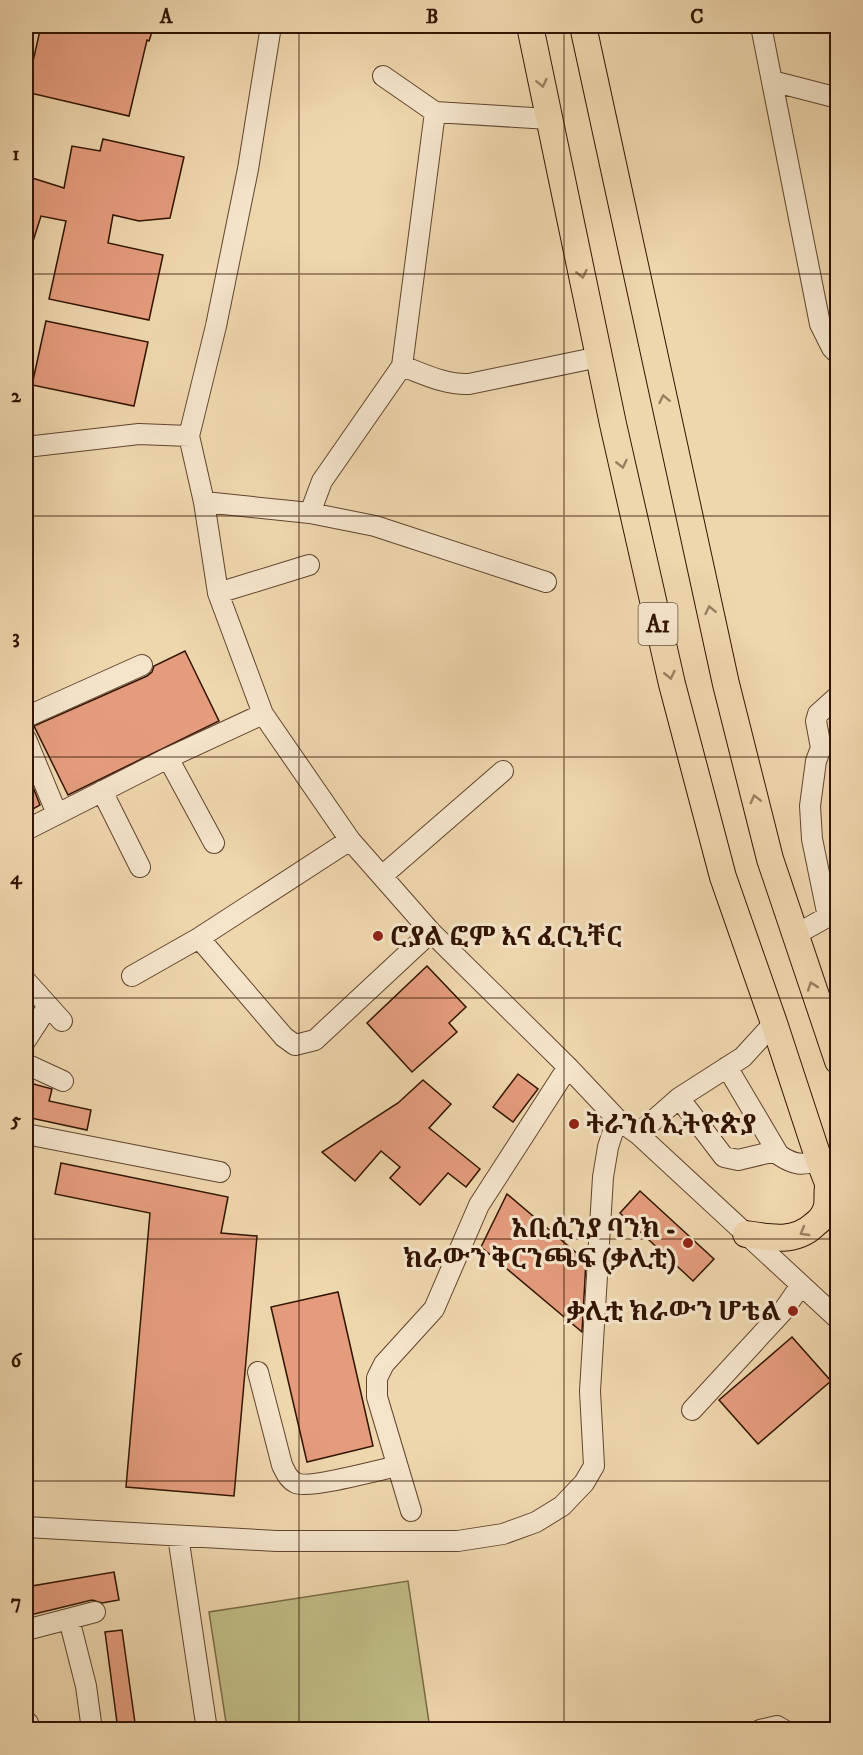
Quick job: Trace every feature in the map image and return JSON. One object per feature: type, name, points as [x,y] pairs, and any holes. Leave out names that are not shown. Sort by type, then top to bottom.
[{"type":"main road","name":"A1","points":[[530,26],[599,357],[672,684],[723,877],[837,1209]]},
{"type":"main road","name":"A1","points":[[583,26],[726,684],[770,859],[837,1061]]},
{"type":"main road","points":[[746,1234],[779,1239],[796,1237],[808,1232],[823,1218],[827,1206],[823,1172]]},
{"type":"street","points":[[272,26],[246,180],[216,326],[189,436],[204,502],[218,593],[263,714],[350,840],[431,933],[568,1067],[617,1119],[638,1134],[837,1319]]},
{"type":"street","points":[[761,26],[820,324],[835,347]]},
{"type":"street","points":[[383,76],[435,112],[549,118]]},
{"type":"street","points":[[772,81],[837,98]]},
{"type":"street","points":[[310,513],[322,481],[402,366],[435,112]]},
{"type":"street","points":[[402,366],[458,385],[599,357]]},
{"type":"street","points":[[26,447],[139,434],[189,436]]},
{"type":"street","points":[[204,502],[310,513],[375,526],[546,582]]},
{"type":"street","points":[[218,593],[309,565]]},
{"type":"street","points":[[26,717],[142,665]]},
{"type":"street","points":[[795,935],[833,914],[812,838],[810,806],[816,761],[821,748],[816,721],[818,714],[837,696]]},
{"type":"street","points":[[26,830],[168,758],[263,714]]},
{"type":"street","points":[[26,739],[57,814]]},
{"type":"street","points":[[168,758],[214,843]]},
{"type":"street","points":[[382,876],[503,771]]},
{"type":"street","points":[[102,791],[140,867]]},
{"type":"street","points":[[132,976],[199,938],[350,840]]},
{"type":"street","points":[[199,938],[284,1037],[295,1045],[315,1040],[431,933]]},
{"type":"street","points":[[26,982],[62,1021]]},
{"type":"street","points":[[26,1040],[48,1006]]},
{"type":"street","points":[[638,1134],[679,1098],[742,1057],[774,1023]]},
{"type":"street","points":[[26,1064],[63,1081]]},
{"type":"street","points":[[411,1511],[377,1397],[376,1378],[384,1364],[434,1309],[479,1206],[568,1067]]},
{"type":"street","points":[[727,1067],[779,1155],[792,1164],[809,1164],[823,1172]]},
{"type":"street","points":[[679,1098],[724,1157],[738,1160],[776,1151]]},
{"type":"street","points":[[26,1527],[276,1541],[458,1541],[503,1534],[536,1522],[562,1506],[584,1483],[594,1466],[590,1391],[603,1177],[608,1147],[617,1119]]},
{"type":"street","points":[[26,1134],[220,1172]]},
{"type":"street","points":[[693,1410],[783,1311],[801,1285]]},
{"type":"street","points":[[258,1372],[282,1465],[288,1477],[298,1484],[315,1483],[397,1466]]},
{"type":"street","points":[[178,1536],[207,1730]]},
{"type":"street","points":[[26,1630],[95,1612]]},
{"type":"street","points":[[69,1618],[86,1686],[92,1730]]},
{"type":"street","points":[[760,1730],[777,1726],[784,1730]]},
{"type":"shaded area","points":[[408,1581],[430,1729],[227,1729],[209,1612]]},
{"type":"building","points":[[41,26],[154,26],[149,41],[147,40],[129,116],[26,92]]},
{"type":"building","points":[[103,139],[184,157],[170,218],[139,221],[113,215],[108,243],[163,255],[149,320],[49,299],[66,221],[41,216],[28,257],[26,256],[26,176],[64,188],[72,146],[100,151]]},
{"type":"building","points":[[46,321],[148,342],[134,406],[32,385]]},
{"type":"building","points":[[185,651],[219,721],[68,795],[34,726],[147,676],[152,672],[154,666]]},
{"type":"building","points":[[26,769],[40,805],[26,813]]},
{"type":"building","points":[[427,966],[466,1007],[449,1023],[457,1032],[412,1072],[367,1023]]},
{"type":"building","points":[[518,1074],[538,1089],[513,1122],[493,1107]]},
{"type":"building","points":[[423,1080],[451,1104],[429,1128],[480,1169],[466,1187],[448,1173],[420,1205],[390,1178],[400,1167],[381,1151],[355,1181],[322,1152],[398,1103]]},
{"type":"building","points":[[26,1082],[52,1089],[49,1101],[91,1110],[87,1130],[26,1117]]},
{"type":"building","points":[[61,1163],[228,1197],[221,1233],[257,1236],[234,1496],[126,1487],[150,1213],[55,1194]]},
{"type":"building","points":[[640,1191],[714,1259],[693,1281],[620,1213]]},
{"type":"building","points":[[507,1194],[586,1261],[582,1332],[481,1247]]},
{"type":"building","points":[[338,1292],[373,1446],[307,1462],[271,1307]]},
{"type":"building","points":[[792,1337],[831,1381],[758,1444],[719,1400]]},
{"type":"building","points":[[114,1572],[119,1600],[102,1603],[92,1600],[26,1616],[26,1587]]},
{"type":"building","points":[[122,1630],[136,1730],[118,1730],[105,1632]]},
{"type":"place","name":"ሮያል ፎም እና ፈርኒቸር","points":[[378,936]]},
{"type":"place","name":"ትራንስ ኢትዮጵያ","points":[[574,1124]]},
{"type":"place","name":"አቢሲንያ ባንክ - ክራውን ቅርንጫፍ (ቃሊቲ)","points":[[688,1243]]},
{"type":"place","name":"ቃሊቲ ክራውን ሆቴል","points":[[793,1311]]}]
